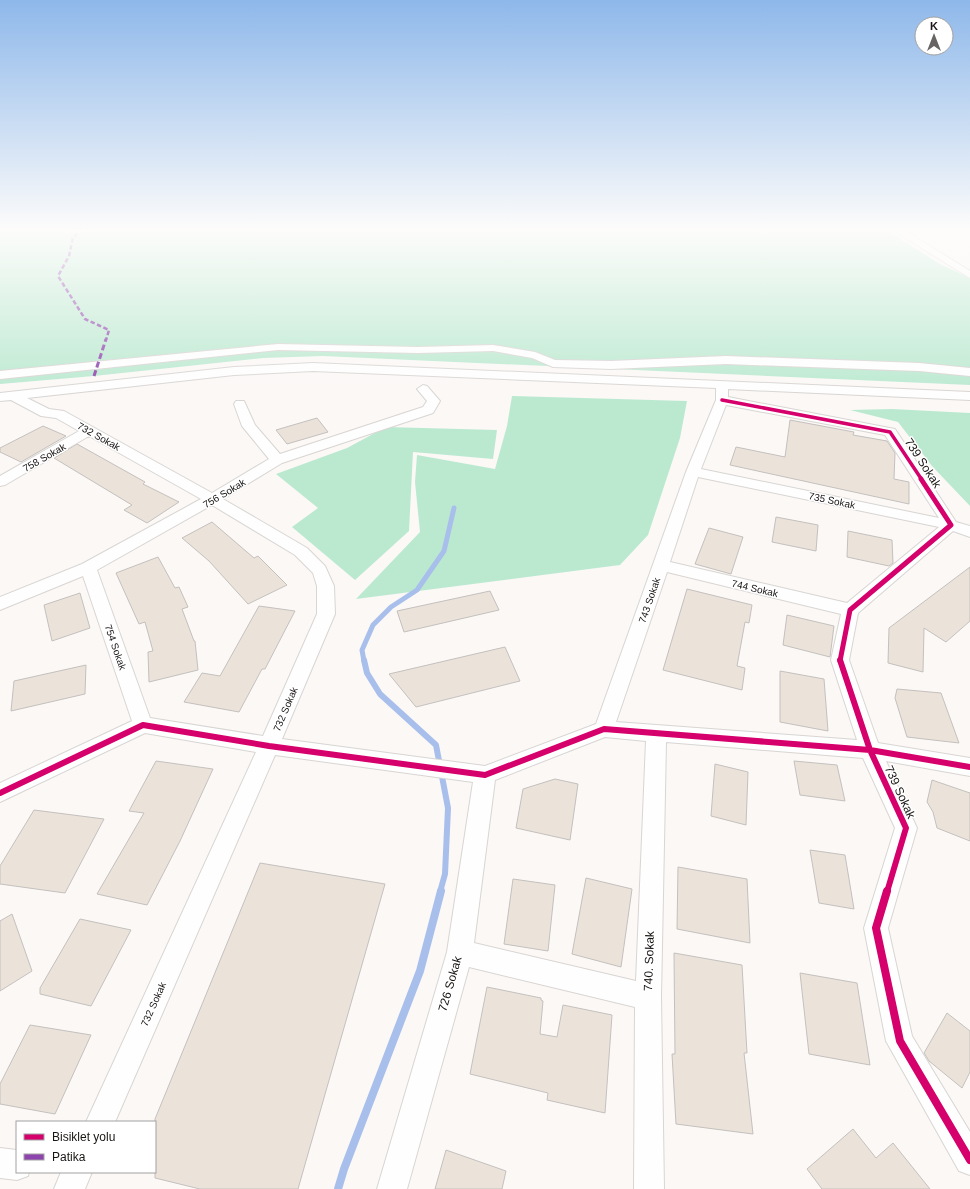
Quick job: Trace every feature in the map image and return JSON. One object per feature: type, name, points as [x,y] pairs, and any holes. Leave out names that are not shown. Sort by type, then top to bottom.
[{"type":"street","points":[[0,375],[278,347],[418,350],[493,348],[535,356],[553,363],[611,365],[726,360],[919,367],[970,372]]},
{"type":"street","points":[[0,388],[244,362],[327,359],[970,388]]},
{"type":"street","points":[[0,398],[234,372],[312,367],[970,396]]},
{"type":"street","points":[[722,385],[722,400]]},
{"type":"street","name":"756 Sokak","points":[[0,604],[88,568],[214,498],[277,460],[428,410],[434,401],[423,388]]},
{"type":"street","points":[[59,414],[57,411],[58,402],[68,391]]},
{"type":"street","name":"732 Sokak","points":[[14,396],[46,413],[59,414],[214,498],[306,555],[319,570],[326,583],[328,599],[326,614],[269,746],[100,1121]]},
{"type":"street","name":"739 Sokak","points":[[722,400],[890,432],[951,525]]},
{"type":"street","name":"743 Sokak","points":[[604,728],[693,472],[722,400]]},
{"type":"street","points":[[240,404],[249,426],[277,460]]},
{"type":"street","name":"758 Sokak","points":[[0,482],[88,431]]},
{"type":"street","name":"735 Sokak","points":[[693,472],[951,525],[970,532]]},
{"type":"street","points":[[850,610],[951,525]]},
{"type":"street","name":"744 Sokak","points":[[661,565],[850,610]]},
{"type":"street","name":"754 Sokak","points":[[88,568],[143,725]]},
{"type":"street","name":"739 Sokak","points":[[850,610],[840,660],[870,750],[906,828],[876,928],[900,1041],[970,1160]]},
{"type":"street","points":[[0,793],[143,725],[269,746],[485,775],[604,728],[656,734],[870,750],[970,767]]},
{"type":"street","name":"740. Sokak","points":[[649,1189],[648,997],[656,734]]},
{"type":"street","name":"726 Sokak","points":[[392,1189],[460,952],[485,775]]},
{"type":"street","points":[[460,952],[648,997]]},
{"type":"street","points":[[0,1163],[16,1165]]},
{"type":"green space","points":[[0,284],[970,284],[970,385],[323,356],[263,358],[94,376],[0,384]]},
{"type":"green space","points":[[512,396],[687,401],[680,438],[648,535],[620,565],[356,599],[420,532],[415,482],[417,455],[495,469],[507,426]]},
{"type":"green space","points":[[892,409],[970,413],[970,506],[932,466],[898,422],[850,410]]},
{"type":"green space","points":[[386,427],[497,430],[493,459],[413,452],[409,531],[355,580],[292,527],[318,508],[276,474],[347,448]]},
{"type":"building","points":[[317,418],[328,432],[287,444],[276,430]]},
{"type":"building","points":[[790,420],[854,432],[853,435],[887,441],[895,453],[894,479],[909,482],[909,504],[730,465],[736,447],[785,457]]},
{"type":"building","points":[[43,426],[66,436],[21,462],[0,452],[0,448]]},
{"type":"building","points":[[77,444],[145,482],[143,484],[179,502],[147,523],[124,510],[132,505],[54,458]]},
{"type":"building","points":[[776,517],[818,525],[816,551],[772,542]]},
{"type":"building","points":[[212,522],[254,558],[258,556],[287,585],[248,604],[209,561],[182,538]]},
{"type":"building","points":[[709,528],[743,537],[731,574],[695,564]]},
{"type":"building","points":[[848,531],[892,540],[893,563],[889,566],[847,557]]},
{"type":"building","points":[[158,557],[175,588],[179,587],[188,607],[182,609],[195,641],[198,670],[149,682],[148,652],[153,651],[145,622],[139,624],[116,573]]},
{"type":"building","points":[[970,567],[970,621],[946,642],[924,628],[923,672],[888,663],[889,628]]},
{"type":"building","points":[[687,589],[752,605],[749,623],[745,622],[737,666],[745,668],[742,690],[663,670]]},
{"type":"building","points":[[490,591],[499,610],[404,632],[397,611]]},
{"type":"building","points":[[80,593],[90,628],[52,641],[44,605]]},
{"type":"building","points":[[259,606],[295,611],[265,669],[262,669],[239,712],[184,702],[202,673],[220,676]]},
{"type":"building","points":[[787,615],[834,626],[830,657],[783,645]]},
{"type":"building","points":[[505,647],[520,681],[416,707],[389,674]]},
{"type":"building","points":[[86,665],[85,694],[11,711],[14,681]]},
{"type":"building","points":[[780,671],[824,679],[828,731],[780,722]]},
{"type":"building","points":[[897,689],[941,693],[959,743],[907,737],[895,698]]},
{"type":"building","points":[[156,761],[213,769],[180,841],[147,905],[97,894],[144,813],[129,811]]},
{"type":"building","points":[[794,761],[837,765],[845,801],[800,795]]},
{"type":"building","points":[[715,764],[748,772],[746,825],[711,816]]},
{"type":"building","points":[[555,779],[578,784],[570,840],[516,828],[523,789]]},
{"type":"building","points":[[932,780],[970,793],[970,841],[937,828],[933,812],[927,802]]},
{"type":"building","points":[[34,810],[104,819],[65,893],[0,884],[0,866]]},
{"type":"building","points":[[810,850],[845,855],[854,909],[819,903]]},
{"type":"building","points":[[260,863],[385,884],[298,1189],[200,1189],[155,1178],[155,1119]]},
{"type":"building","points":[[678,867],[747,879],[750,943],[677,929]]},
{"type":"building","points":[[586,878],[632,889],[621,967],[572,954]]},
{"type":"building","points":[[513,879],[555,885],[548,951],[504,944]]},
{"type":"building","points":[[12,914],[32,971],[0,991],[0,921]]},
{"type":"building","points":[[80,919],[131,930],[91,1006],[40,994],[40,988]]},
{"type":"building","points":[[674,953],[742,965],[747,1053],[744,1053],[753,1134],[676,1124],[672,1054],[675,1054]]},
{"type":"building","points":[[800,973],[857,983],[870,1065],[809,1054]]},
{"type":"building","points":[[487,987],[541,998],[543,1001],[540,1034],[557,1037],[563,1005],[612,1015],[605,1113],[547,1100],[548,1093],[470,1074]]},
{"type":"building","points":[[947,1013],[970,1031],[970,1072],[962,1088],[929,1061],[924,1053]]},
{"type":"building","points":[[30,1025],[91,1035],[55,1114],[0,1104],[0,1084]]},
{"type":"building","points":[[853,1129],[876,1158],[893,1143],[930,1189],[822,1189],[807,1169]]},
{"type":"building","points":[[446,1150],[506,1171],[502,1189],[435,1189]]},
{"type":"waterway","points":[[364,661],[362,650],[373,625],[391,607],[417,590],[444,551],[454,508]]},
{"type":"waterway","points":[[364,660],[367,673],[380,694],[436,745],[448,808],[445,874],[440,892]]},
{"type":"waterway","points":[[338,1189],[344,1169],[420,971],[441,891]]},
{"type":"marked path","points":[[63,284],[85,319],[109,330],[94,376]]},
{"type":"cycle path","points":[[722,400],[890,432],[951,525],[850,610],[840,660],[870,750],[906,828],[876,928],[900,1041],[970,1160]]},
{"type":"cycle path","points":[[0,793],[143,725],[269,746],[485,775],[604,729],[870,750],[970,767]]}]
